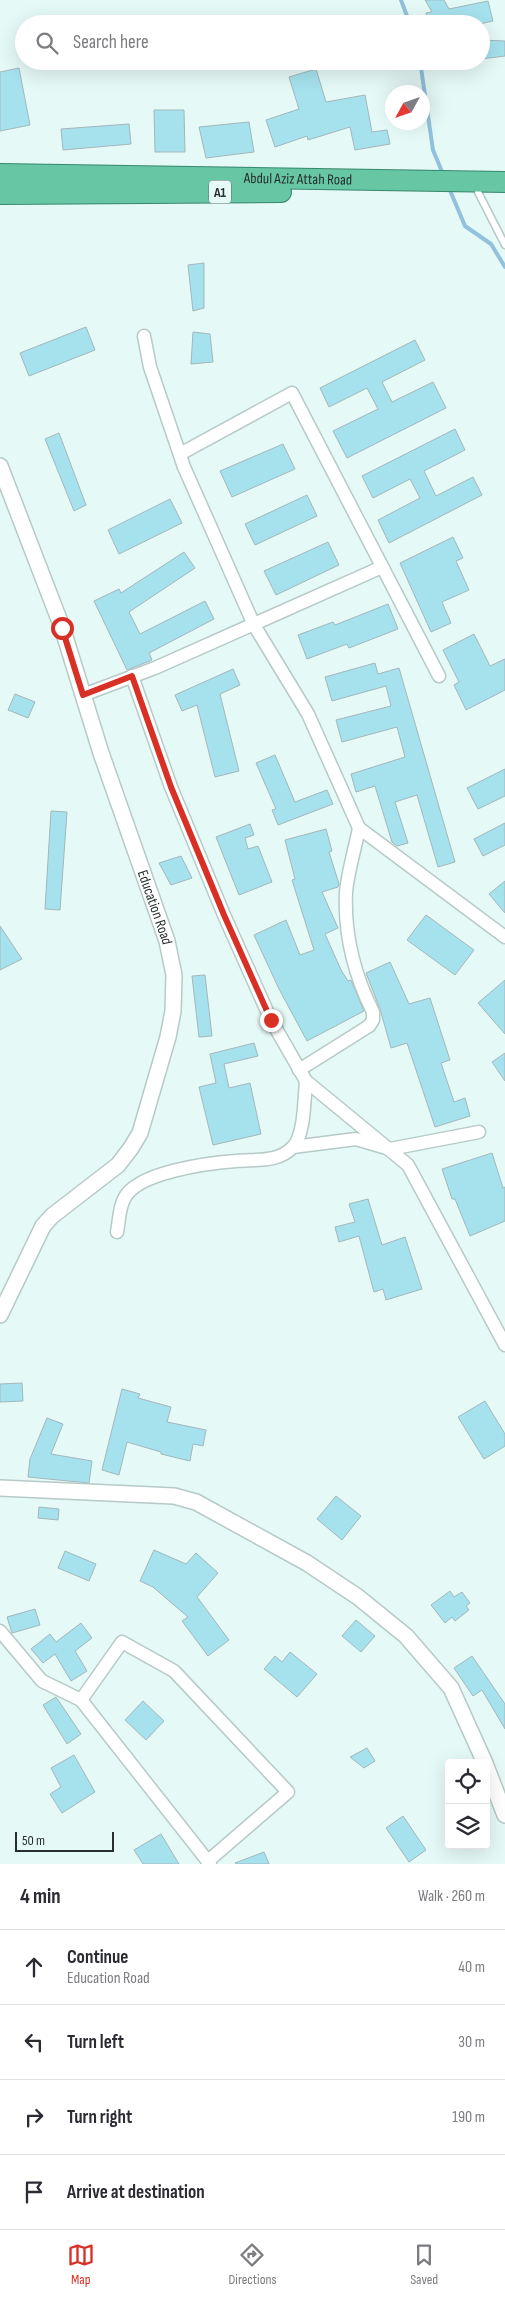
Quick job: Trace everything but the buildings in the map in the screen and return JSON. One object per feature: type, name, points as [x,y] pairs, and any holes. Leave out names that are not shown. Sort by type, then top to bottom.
[{"type":"highway","name":"Abdul Aziz Attah Road","points":[[0,174],[447,186],[478,192],[505,192]]},
{"type":"highway","name":"Abdul Aziz Attah Road","points":[[0,194],[447,186],[505,182]]},
{"type":"street","points":[[144,336],[150,368],[180,454],[254,625],[308,714],[359,828],[505,937]]},
{"type":"street","points":[[180,454],[292,393],[439,676]]},
{"type":"street","name":"Education Road","points":[[0,466],[62,628],[101,753],[167,941],[174,975],[173,1011],[168,1037],[136,1141],[118,1164],[52,1216],[43,1226],[0,1315]]},
{"type":"street","points":[[83,695],[254,625],[382,567]]},
{"type":"street","points":[[132,676],[171,787],[224,915],[271,1020],[306,1081],[408,1165],[420,1184],[505,1345]]},
{"type":"street","points":[[299,1070],[369,1026],[373,1020],[373,1012],[351,958],[346,924],[346,891],[359,828]]},
{"type":"street","points":[[293,1148],[300,1136],[306,1081]]},
{"type":"street","points":[[117,1232],[124,1198],[134,1186],[147,1178],[209,1164],[275,1159],[293,1148],[356,1139],[390,1149],[478,1132]]},
{"type":"street","points":[[0,1488],[174,1496],[196,1502],[307,1563],[358,1597],[406,1636],[450,1688],[484,1759]]},
{"type":"street","points":[[0,1631],[42,1682],[80,1700],[209,1862],[288,1792],[174,1671],[122,1642],[80,1700]]},
{"type":"street","points":[[490,1775],[505,1815]]},
{"type":"lane","points":[[478,192],[503,236],[505,245]]},
{"type":"waterway","points":[[401,0],[407,15]]},
{"type":"waterway","points":[[421,70],[433,150],[443,174]]},
{"type":"waterway","points":[[449,188],[465,226],[491,244],[505,267]]},
{"type":"route","points":[[62,628],[83,695],[132,676],[171,787],[224,915],[271,1020]]}]
